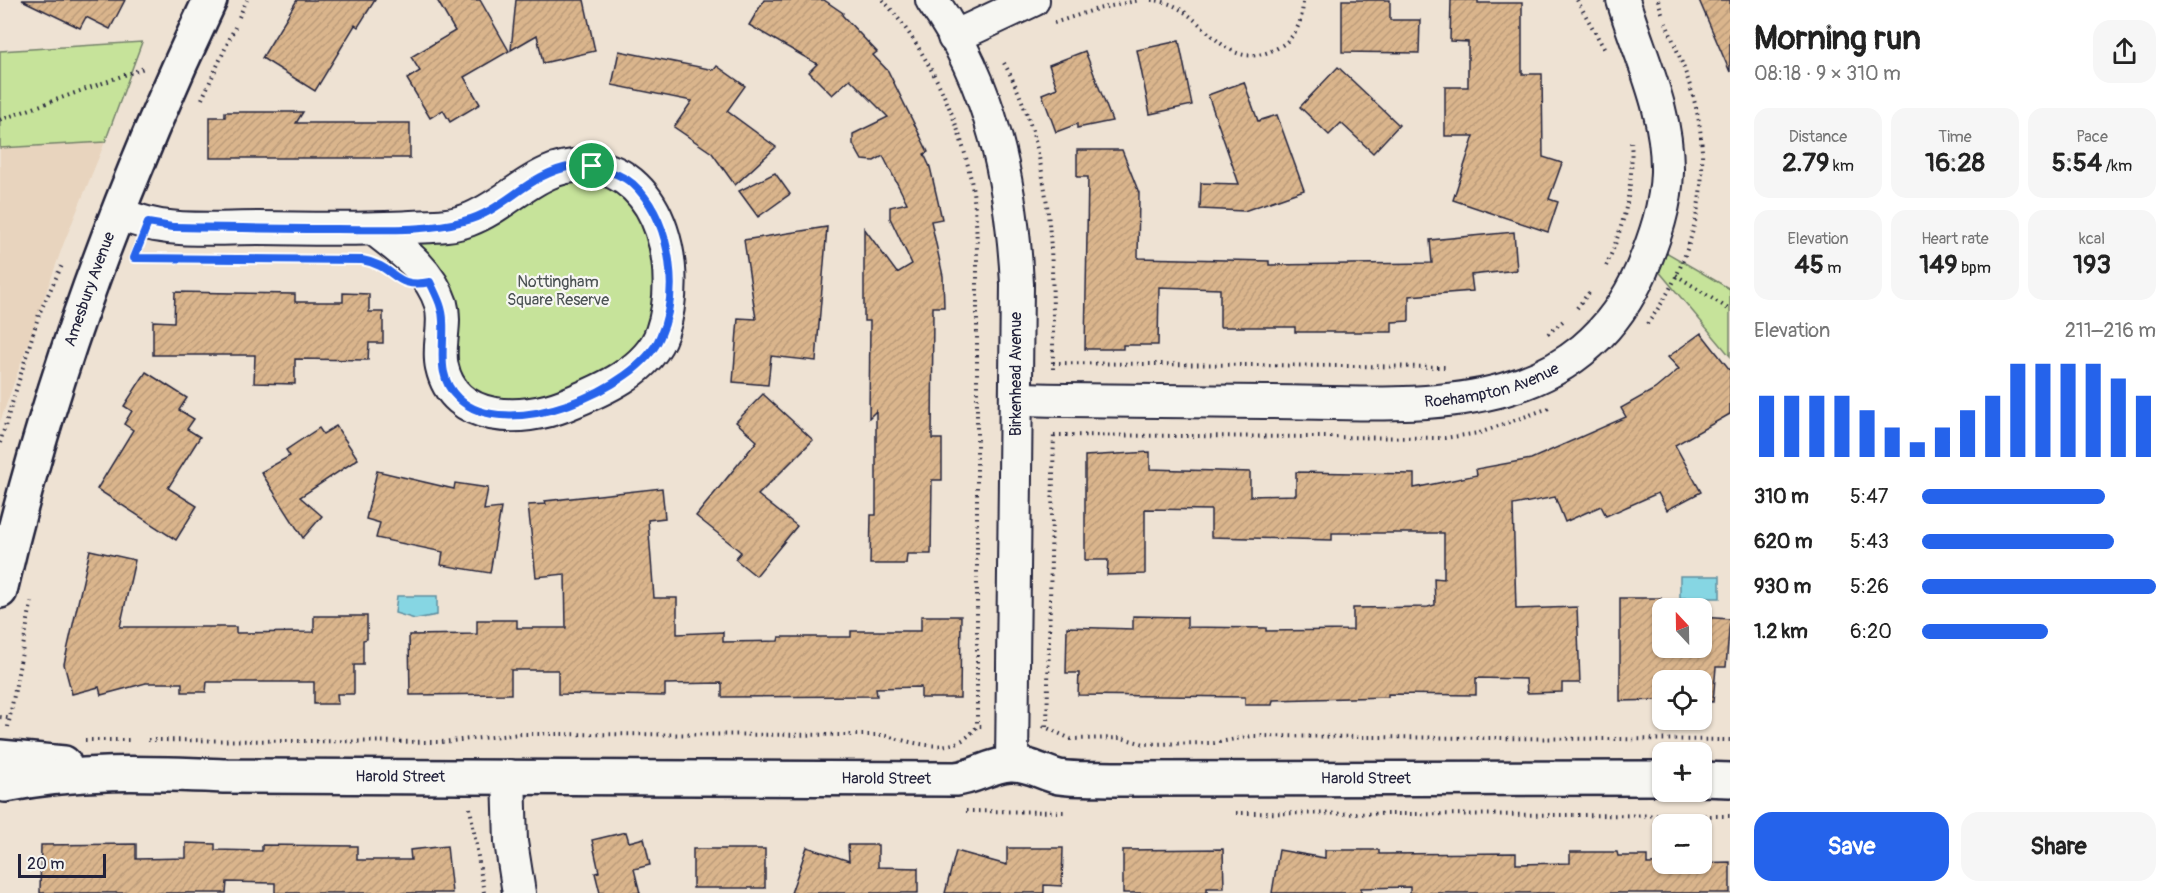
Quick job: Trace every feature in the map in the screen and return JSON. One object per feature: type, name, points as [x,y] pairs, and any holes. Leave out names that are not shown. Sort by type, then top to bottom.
[{"type":"street","name":"Amesbury Avenue","points":[[0,591],[31,468],[117,213],[210,0]]},
{"type":"street","name":"Birkenhead Avenue","points":[[932,0],[954,37],[985,102],[1003,161],[1009,195],[1017,284],[1011,764]]},
{"type":"street","name":"Roehampton Avenue","points":[[1016,399],[1424,403],[1500,393],[1535,379],[1560,364],[1591,341],[1617,315],[1647,257],[1664,204],[1667,172],[1661,111],[1623,0]]},
{"type":"street","points":[[954,37],[1040,13]]},
{"type":"street","points":[[117,213],[148,223],[172,227],[374,229],[447,225],[466,221],[555,169],[592,166],[626,180],[639,189],[658,222],[670,278],[667,318],[660,338],[651,352],[622,377],[603,388],[542,412],[506,415],[477,410],[458,399],[441,365],[442,313],[430,282],[414,261],[374,229]]},
{"type":"street","name":"Harold Street","points":[[3,765],[38,778],[105,772],[226,776],[956,779],[969,778],[990,768],[1011,764],[1031,765],[1061,777],[1116,779],[1652,778]]},
{"type":"street","points":[[509,776],[511,842],[519,893]]},
{"type":"street","points":[[1712,779],[1730,780]]},
{"type":"path","points":[[146,740],[441,742],[520,734],[882,735],[915,745],[927,745],[957,742],[970,736],[976,726],[977,272],[974,198],[957,132],[945,100],[912,38],[883,0]]},
{"type":"path","points":[[1040,13],[1097,9],[1140,0]]},
{"type":"path","points":[[1151,0],[1163,0],[1192,15],[1224,49],[1239,55],[1256,56],[1285,45],[1300,23],[1303,0]]},
{"type":"path","points":[[1577,0],[1608,57]]},
{"type":"path","points":[[1641,333],[1664,300],[1676,275],[1693,225],[1702,183],[1702,156],[1694,99],[1658,0]]},
{"type":"path","points":[[0,120],[145,69]]},
{"type":"path","points":[[1602,273],[1623,225],[1629,202],[1633,162],[1631,131]]},
{"type":"path","points":[[130,269],[148,223]]},
{"type":"path","points":[[134,258],[164,259]]},
{"type":"path","points":[[1676,275],[1730,310]]},
{"type":"path","points":[[1539,339],[1570,315],[1597,281]]},
{"type":"path","points":[[1053,363],[1446,366]]},
{"type":"path","points":[[1552,407],[1488,430],[1445,438],[1054,435],[1047,726],[1071,739],[1122,738],[1144,744],[1214,743],[1252,736],[1730,740]]},
{"type":"path","points":[[3,765],[8,718],[33,596]]},
{"type":"path","points":[[0,717],[8,718]]},
{"type":"path","points":[[976,726],[990,726]]},
{"type":"path","points":[[75,740],[134,740]]},
{"type":"path","points":[[470,808],[484,893]]},
{"type":"shaded area","points":[[105,142],[63,245],[0,422],[0,148]]},
{"type":"green space","points":[[142,42],[105,142],[0,148],[0,51]]},
{"type":"green space","name":"Nottingham Square Reserve","points":[[573,166],[649,205],[660,338],[561,406],[458,399],[443,321],[374,229],[447,225]]},
{"type":"green space","points":[[1652,244],[1730,289],[1730,356],[1647,257]]},
{"type":"water","points":[[1680,576],[1720,576],[1720,598],[1680,598]]},
{"type":"water","points":[[397,596],[437,596],[437,615],[415,619],[395,613]]},
{"type":"building","points":[[22,0],[125,0],[110,29],[86,17],[80,28]]},
{"type":"building","points":[[297,0],[375,0],[358,27],[355,25],[315,91],[262,58]]},
{"type":"building","points":[[437,0],[480,0],[509,51],[464,77],[480,104],[450,122],[443,110],[430,118],[407,79],[420,71],[411,57],[455,31]]},
{"type":"building","points":[[516,0],[584,0],[595,51],[543,63],[537,35],[511,50]]},
{"type":"building","points":[[764,0],[824,0],[843,13],[842,15],[877,52],[873,55],[888,71],[928,152],[924,154],[930,167],[942,219],[931,221],[943,276],[944,307],[933,307],[932,439],[942,439],[942,480],[932,480],[931,554],[907,554],[906,564],[870,564],[871,515],[876,515],[876,411],[869,418],[870,321],[864,321],[864,228],[897,273],[912,264],[890,218],[890,207],[907,203],[883,156],[874,161],[862,160],[853,144],[853,134],[888,117],[850,79],[832,95],[809,72],[817,64],[749,25]]},
{"type":"building","points":[[1342,0],[1390,0],[1390,20],[1420,20],[1419,53],[1342,52]]},
{"type":"building","points":[[1451,0],[1478,0],[1478,3],[1522,3],[1522,74],[1542,74],[1543,157],[1562,163],[1549,199],[1558,202],[1548,232],[1453,200],[1474,136],[1445,136],[1445,87],[1468,87],[1468,42],[1450,41]]},
{"type":"building","points":[[1699,0],[1730,0],[1730,72]]},
{"type":"building","points":[[1179,41],[1192,105],[1150,114],[1137,50]]},
{"type":"building","points":[[619,51],[714,70],[717,66],[745,86],[727,111],[776,147],[735,185],[712,153],[674,127],[692,101],[612,85]]},
{"type":"building","points":[[1085,51],[1112,121],[1077,128],[1077,124],[1056,132],[1042,94],[1057,88],[1049,65]]},
{"type":"building","points":[[1338,67],[1399,125],[1373,153],[1341,123],[1329,135],[1300,107]]},
{"type":"building","points":[[1244,82],[1258,121],[1277,115],[1304,190],[1244,211],[1200,209],[1201,183],[1239,184],[1208,95]]},
{"type":"building","points":[[225,112],[303,112],[296,123],[410,123],[410,158],[210,158],[210,117],[225,117]]},
{"type":"building","points":[[1077,150],[1122,150],[1139,193],[1138,258],[1269,261],[1269,265],[1432,263],[1430,240],[1514,232],[1517,270],[1471,275],[1473,291],[1409,296],[1409,321],[1392,322],[1392,332],[1295,332],[1295,327],[1220,327],[1220,289],[1159,287],[1158,345],[1123,345],[1123,349],[1085,349],[1088,177],[1077,177]]},
{"type":"building","points":[[775,173],[790,194],[758,217],[739,191]]},
{"type":"building","points":[[827,227],[816,361],[771,356],[768,385],[733,382],[738,318],[756,319],[744,240]]},
{"type":"building","points":[[175,292],[295,294],[295,302],[343,302],[343,293],[369,294],[369,312],[383,312],[383,343],[369,343],[368,360],[295,359],[295,384],[254,383],[255,355],[153,355],[153,321],[174,322]]},
{"type":"building","points":[[1701,333],[1730,370],[1730,414],[1675,445],[1701,492],[1667,510],[1658,493],[1606,516],[1601,506],[1565,522],[1555,497],[1513,505],[1516,609],[1577,607],[1580,683],[1562,683],[1562,692],[1527,693],[1526,679],[1476,678],[1476,695],[1388,694],[1388,697],[1273,700],[1272,705],[1245,705],[1245,697],[1078,695],[1079,673],[1066,673],[1067,627],[1133,629],[1133,616],[1187,617],[1187,627],[1266,628],[1266,631],[1353,630],[1353,608],[1435,605],[1434,578],[1444,579],[1444,533],[1332,533],[1332,540],[1211,537],[1211,510],[1145,509],[1145,574],[1107,575],[1108,560],[1085,560],[1085,456],[1150,452],[1150,469],[1250,472],[1250,496],[1296,495],[1296,472],[1414,474],[1414,488],[1477,475],[1476,469],[1531,459],[1626,417],[1621,408],[1655,389],[1679,369],[1668,357]]},
{"type":"building","points":[[146,372],[187,398],[179,410],[194,419],[187,429],[200,437],[168,488],[197,506],[176,540],[97,489],[133,430],[124,424],[132,411],[124,406]]},
{"type":"building","points":[[763,394],[813,440],[758,495],[797,526],[756,576],[735,559],[741,552],[696,516],[757,441],[736,422]]},
{"type":"building","points":[[336,426],[358,459],[300,497],[322,516],[303,538],[261,472],[290,456],[286,450],[319,428],[323,434]]},
{"type":"building","points":[[377,471],[454,489],[455,483],[488,488],[484,510],[501,508],[490,573],[441,565],[443,552],[376,538],[380,523],[366,519]]},
{"type":"building","points":[[662,488],[665,518],[648,520],[654,598],[677,598],[677,634],[723,632],[723,642],[778,641],[779,637],[851,637],[851,631],[921,631],[921,616],[961,616],[960,698],[921,698],[921,687],[876,688],[877,696],[722,697],[722,683],[665,684],[665,696],[558,694],[558,670],[511,670],[511,694],[410,695],[409,635],[477,634],[477,620],[517,620],[517,628],[566,628],[565,574],[536,577],[528,505],[546,504],[545,501]]},
{"type":"building","points":[[90,550],[135,560],[120,627],[236,627],[236,633],[314,632],[314,616],[367,616],[367,639],[363,640],[363,665],[354,665],[354,694],[337,694],[338,704],[314,704],[314,682],[207,682],[206,692],[182,692],[182,683],[146,683],[101,695],[99,687],[72,694],[64,664]]},
{"type":"building","points":[[1620,598],[1652,598],[1652,658],[1712,658],[1712,618],[1730,619],[1726,667],[1716,667],[1713,702],[1712,670],[1652,670],[1652,700],[1620,701]]},
{"type":"building","points":[[626,832],[629,842],[644,838],[650,865],[634,869],[640,893],[600,893],[595,873],[599,872],[592,840]]},
{"type":"building","points":[[186,843],[215,844],[215,850],[262,851],[262,845],[357,846],[357,860],[411,860],[410,850],[447,846],[452,893],[275,893],[275,883],[227,882],[226,893],[40,893],[41,845],[136,844],[136,859],[186,858]]},
{"type":"building","points":[[848,845],[878,845],[878,867],[918,868],[918,893],[791,893],[807,847],[849,861]]},
{"type":"building","points":[[1007,848],[1063,848],[1062,886],[1044,885],[1044,893],[945,893],[956,851],[1007,865]]},
{"type":"building","points":[[693,849],[765,849],[765,888],[693,888]]},
{"type":"building","points":[[1223,849],[1224,888],[1207,888],[1207,893],[1123,893],[1123,850]]},
{"type":"building","points":[[1279,850],[1325,858],[1325,850],[1379,850],[1379,854],[1516,853],[1516,864],[1570,863],[1570,852],[1617,852],[1618,856],[1647,856],[1647,864],[1652,864],[1652,874],[1712,874],[1712,862],[1730,862],[1730,893],[1410,893],[1410,887],[1361,888],[1361,893],[1272,893]]},
{"type":"route","points":[[592,166],[626,180],[639,189],[658,222],[665,244],[670,278],[667,318],[660,338],[651,352],[622,377],[583,398],[542,412],[522,415],[491,414],[477,410],[458,399],[448,386],[441,365],[443,321],[441,305],[430,282],[416,285],[402,283],[384,266],[362,260],[134,258],[148,223],[172,227],[374,229],[447,225],[466,221],[483,213],[522,186],[555,169],[592,166]]}]
